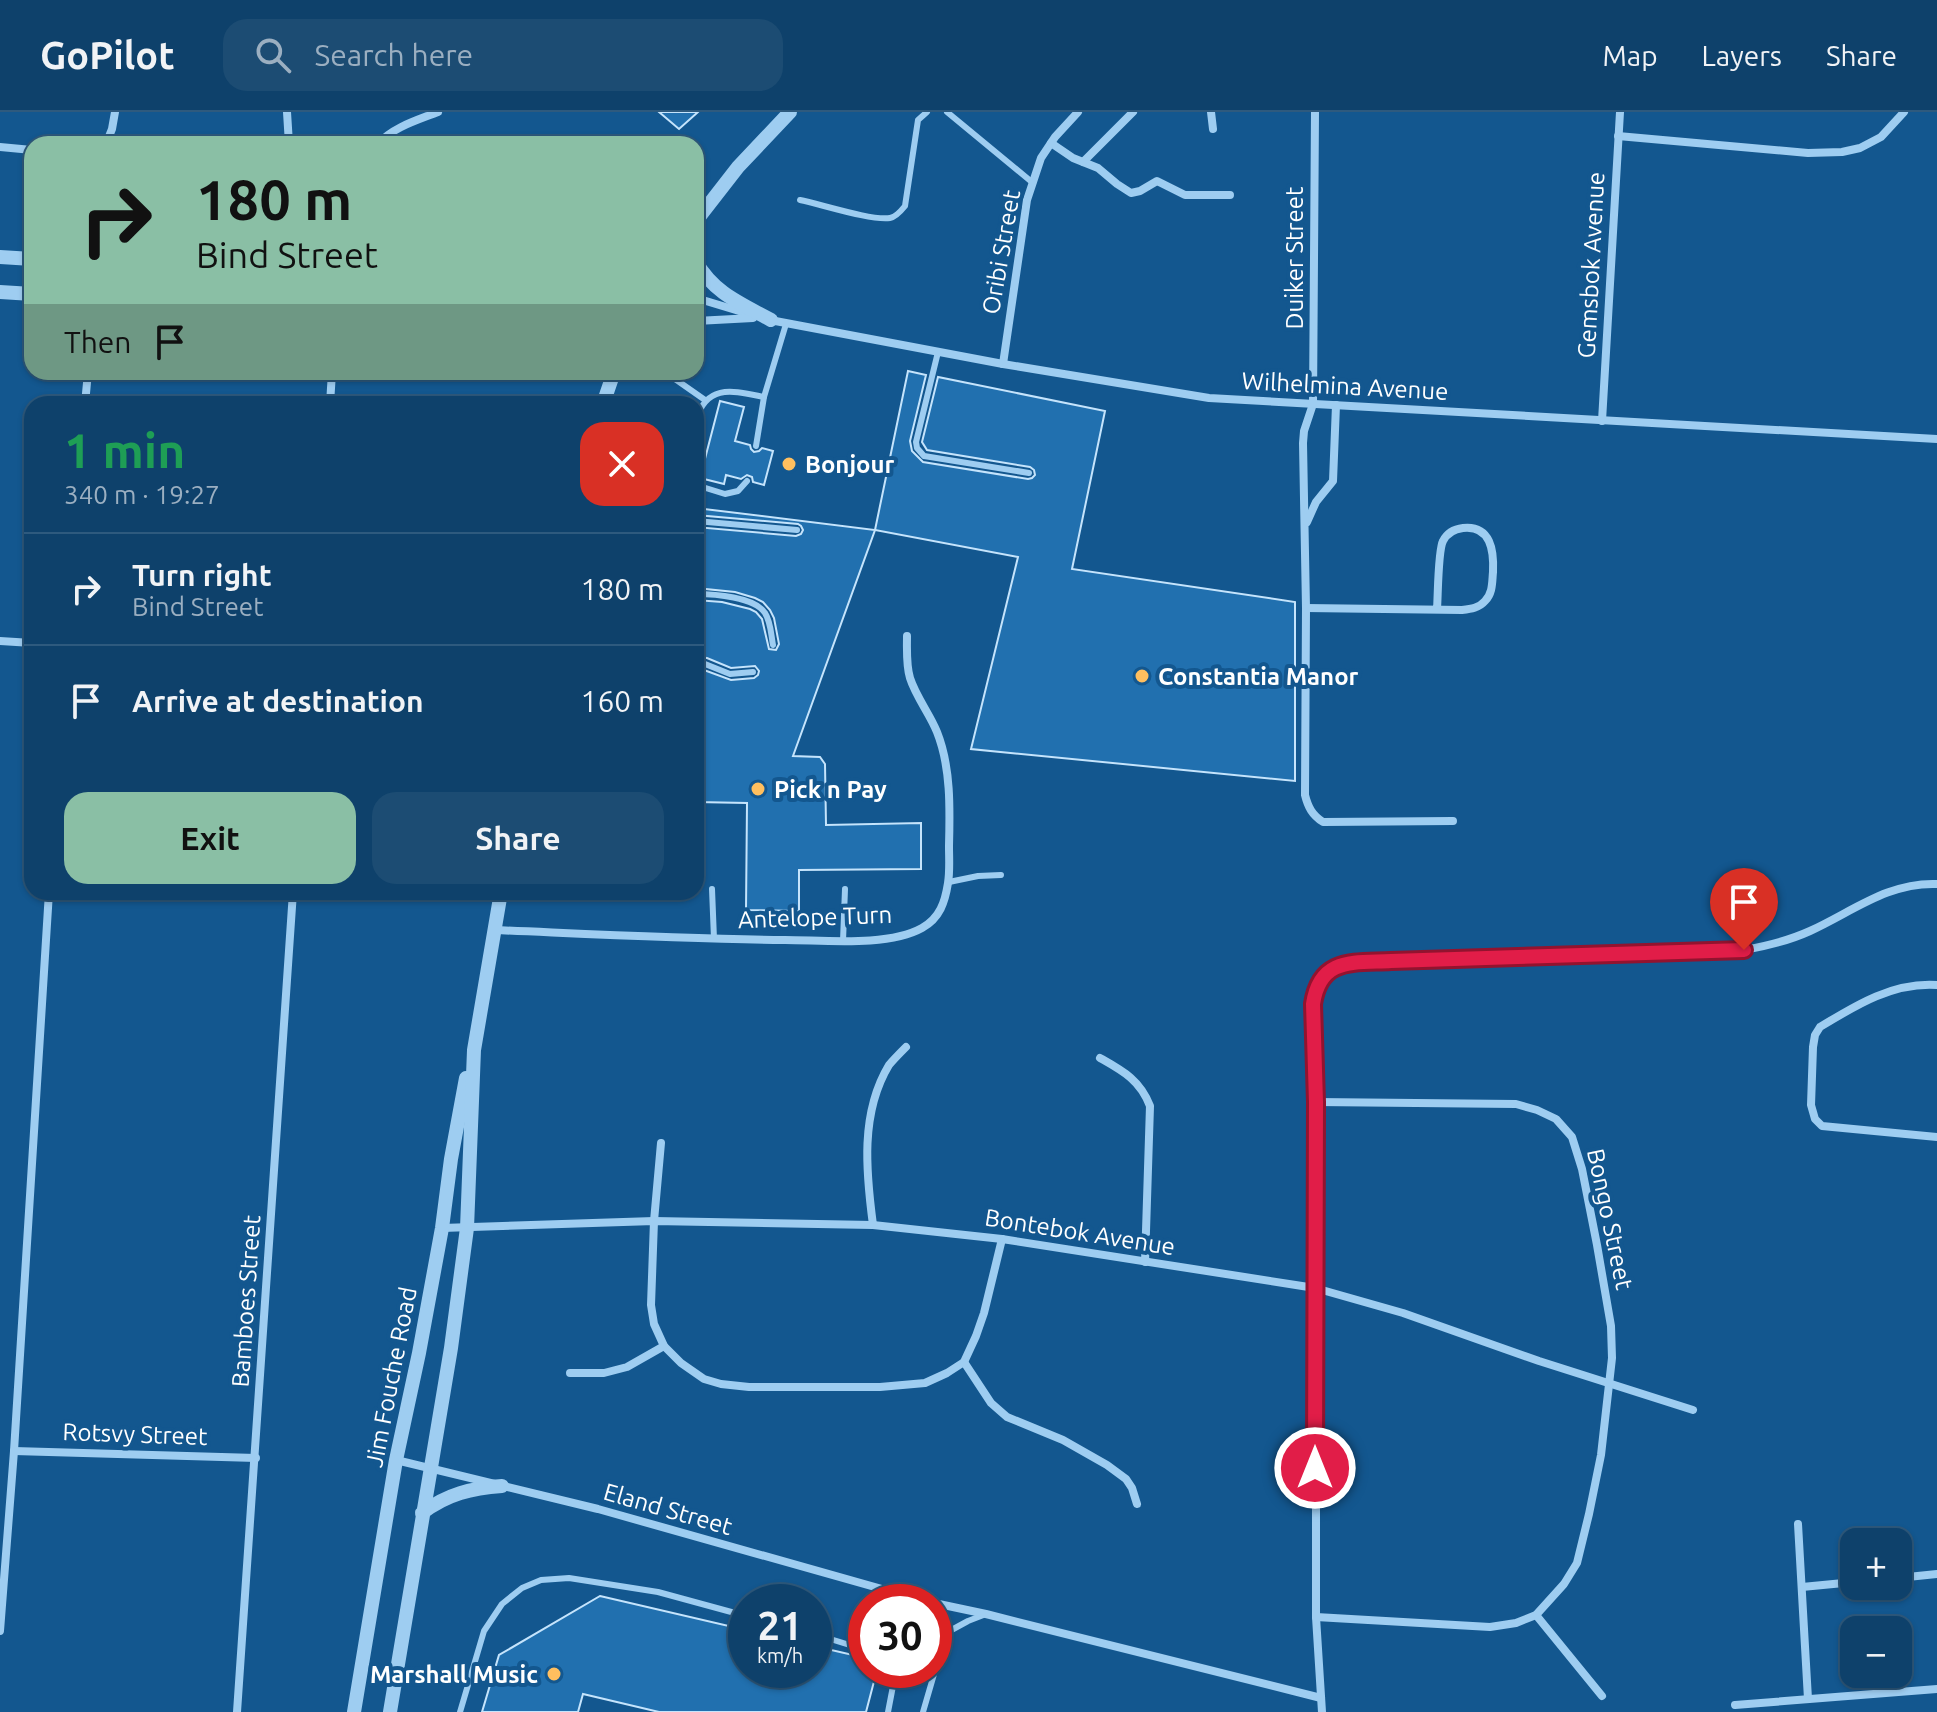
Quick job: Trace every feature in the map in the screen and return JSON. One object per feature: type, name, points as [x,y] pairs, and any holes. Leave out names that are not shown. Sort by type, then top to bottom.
[{"type":"street","points":[[109,136],[115,112]]},
{"type":"street","points":[[287,112],[288,136]]},
{"type":"street","points":[[385,136],[438,112]]},
{"type":"street","points":[[704,211],[738,167],[790,112]]},
{"type":"street","name":"Oribi Street","points":[[1003,364],[1027,200],[1041,158],[1078,112]]},
{"type":"street","points":[[1083,162],[1133,112]]},
{"type":"street","points":[[1211,112],[1213,129]]},
{"type":"street","name":"Duiker Street","points":[[1315,112],[1313,404],[1304,431],[1303,464],[1306,526],[1305,795],[1308,807],[1323,822],[1453,821]]},
{"type":"street","name":"Gemsbok Avenue","points":[[1602,421],[1620,112]]},
{"type":"street","points":[[1618,136],[1808,153],[1842,152],[1860,148],[1881,137],[1904,112]]},
{"type":"street","points":[[1051,143],[1098,168],[1131,193],[1157,181],[1185,195],[1230,195]]},
{"type":"street","points":[[0,147],[24,149]]},
{"type":"street","points":[[0,257],[24,258]]},
{"type":"street","points":[[704,274],[718,290],[764,319]]},
{"type":"street","points":[[0,292],[24,294]]},
{"type":"street","name":"Wilhelmina Avenue","points":[[704,300],[786,324],[1209,398],[1937,439]]},
{"type":"street","name":"Wilhelmina Avenue","points":[[704,321],[764,319]]},
{"type":"street","points":[[1306,526],[1316,502],[1333,481],[1336,405]]},
{"type":"street","points":[[1306,608],[1437,609],[1473,609],[1485,601],[1491,590],[1493,562],[1492,544],[1487,536],[1477,530],[1467,527],[1454,530],[1441,543],[1437,609]]},
{"type":"street","name":"Antelope Turn","points":[[494,930],[843,941],[891,938],[920,929],[932,921],[942,910],[949,882],[948,778],[937,732],[910,678],[907,636]]},
{"type":"street","points":[[0,641],[24,642]]},
{"type":"street","points":[[1322,1712],[1316,1617],[1316,1102],[1313,1004],[1315,989],[1322,977],[1341,964],[1744,950],[1779,943],[1898,888],[1923,883],[1937,884]]},
{"type":"street","points":[[0,1631],[48,900]]},
{"type":"street","name":"Bamboes Street","points":[[237,1712],[292,900]]},
{"type":"street","name":"Jim Fouche Road","points":[[354,1712],[396,1460],[419,1353],[451,1159],[474,1050],[500,900]]},
{"type":"street","points":[[1937,985],[1897,988],[1820,1027],[1813,1047],[1811,1105],[1815,1119],[1822,1126],[1937,1137]]},
{"type":"street","points":[[873,1225],[867,1186],[870,1118],[890,1064],[906,1047]]},
{"type":"street","name":"Jim Fouche Road","points":[[390,1712],[451,1348],[467,1228],[474,1050]]},
{"type":"street","points":[[1100,1058],[1133,1079],[1144,1090],[1150,1106],[1145,1262]]},
{"type":"street","name":"Bongo Street","points":[[1316,1102],[1516,1104],[1556,1119],[1572,1137],[1582,1169],[1597,1245],[1611,1326],[1612,1358],[1601,1455],[1577,1563],[1564,1584],[1536,1615]]},
{"type":"street","points":[[661,1143],[654,1221],[651,1305],[654,1324],[664,1346],[681,1363],[704,1379],[721,1384],[749,1387],[880,1387],[925,1383],[947,1373],[964,1362],[984,1313],[1002,1239]]},
{"type":"street","name":"Bontebok Avenue","points":[[442,1228],[654,1221],[873,1225],[1002,1239],[1315,1288],[1403,1313],[1693,1410]]},
{"type":"street","points":[[570,1373],[604,1373],[627,1367],[664,1346]]},
{"type":"street","points":[[964,1362],[991,1403],[1007,1417],[1063,1440],[1107,1465],[1126,1479],[1137,1504]]},
{"type":"street","name":"Rotsvy Street","points":[[14,1451],[256,1458]]},
{"type":"street","name":"Eland Street","points":[[396,1460],[598,1509],[862,1584]]},
{"type":"street","points":[[422,1513],[443,1499],[465,1491],[502,1486]]},
{"type":"street","points":[[1798,1524],[1808,1699]]},
{"type":"street","points":[[1912,1577],[1937,1574]]},
{"type":"street","points":[[1802,1587],[1840,1583]]},
{"type":"street","name":"Eland Street","points":[[952,1607],[1321,1698]]},
{"type":"street","points":[[1316,1617],[1490,1627],[1516,1623],[1536,1615],[1602,1696]]},
{"type":"street","points":[[1735,1705],[1937,1689]]},
{"type":"lane","points":[[800,200],[871,216],[890,218],[899,213],[905,206],[918,120],[927,112]]},
{"type":"lane","points":[[947,112],[1033,183]]},
{"type":"lane","points":[[756,446],[764,397],[786,324]]},
{"type":"lane","points":[[938,352],[916,442],[919,452],[924,456],[1029,473]]},
{"type":"lane","points":[[676,380],[699,396]]},
{"type":"lane","points":[[705,400],[717,392],[736,391],[764,397]]},
{"type":"lane","points":[[704,487],[725,494],[738,491],[747,481]]},
{"type":"lane","points":[[704,522],[797,530]]},
{"type":"lane","points":[[704,594],[759,606],[768,621],[773,645]]},
{"type":"lane","points":[[704,664],[730,674],[753,672]]},
{"type":"lane","points":[[949,882],[1001,875]]},
{"type":"lane","points":[[712,889],[714,939]]},
{"type":"lane","points":[[843,941],[845,889]]},
{"type":"lane","points":[[460,1712],[484,1631],[502,1604],[522,1588],[541,1580],[569,1578],[658,1592],[728,1611]]},
{"type":"lane","points":[[952,1630],[986,1614]]},
{"type":"lane","points":[[888,1712],[893,1688]]},
{"type":"lane","points":[[923,1712],[930,1688]]},
{"type":"building","points":[[659,112],[698,112],[679,129]]},
{"type":"building","name":"Constantia Manor","points":[[908,371],[926,375],[910,441],[912,451],[923,462],[1028,479],[1035,475],[1030,467],[927,450],[922,442],[938,377],[1105,411],[1072,569],[1295,602],[1295,781],[971,749],[1018,557],[875,530]]},
{"type":"building","points":[[720,401],[744,407],[735,441],[750,445],[754,452],[762,448],[773,451],[764,485],[753,482],[752,477],[747,475],[741,479],[726,475],[724,484],[704,479],[704,463]]},
{"type":"building","points":[[704,509],[875,530],[793,756],[820,757],[825,764],[826,825],[921,823],[921,869],[799,870],[799,911],[746,910],[747,803],[704,802],[704,670],[731,680],[754,678],[759,671],[755,666],[731,668],[704,658],[704,601],[722,602],[756,612],[762,619],[769,649],[776,650],[779,644],[774,618],[763,602],[735,592],[704,589],[704,528],[796,536],[803,530],[798,524],[704,516]]},
{"type":"building","points":[[600,1596],[728,1626],[728,1688],[832,1688],[832,1650],[848,1654],[848,1688],[872,1688],[866,1712],[659,1712],[583,1694],[578,1712],[482,1712],[499,1655]]},
{"type":"place","name":"Bonjour","points":[[789,464]]},
{"type":"place","name":"Constantia Manor","points":[[1142,676]]},
{"type":"place","name":"Pick n Pay","points":[[758,789]]},
{"type":"place","name":"Marshall Music","points":[[554,1674]]},
{"type":"route","points":[[1315,1468],[1316,1102],[1313,1004],[1315,989],[1322,977],[1341,964],[1744,950]]}]
